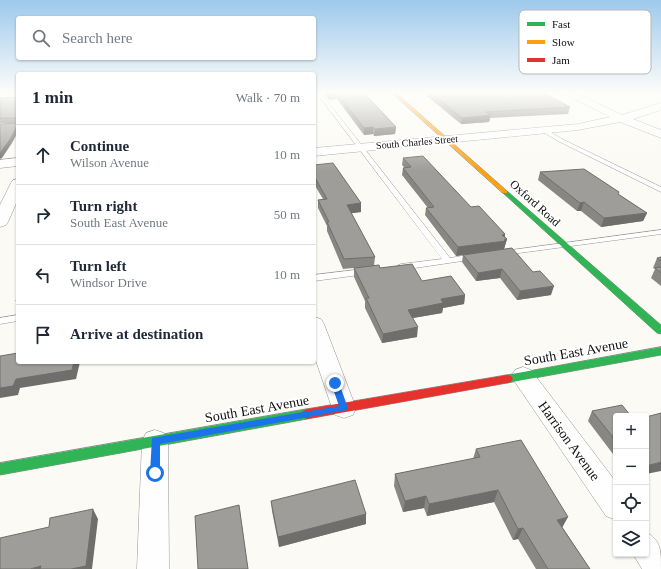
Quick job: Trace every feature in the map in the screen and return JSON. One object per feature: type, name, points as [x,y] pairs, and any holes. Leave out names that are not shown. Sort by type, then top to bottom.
[{"type":"street","name":"Oxford Road","points":[[422,119],[661,331]]},
{"type":"street","name":"South Charles Street","points":[[316,152],[545,131],[622,119]]},
{"type":"street","points":[[622,119],[661,134]]},
{"type":"street","points":[[0,164],[16,162]]},
{"type":"street","points":[[0,222],[6,198],[16,186]]},
{"type":"street","points":[[316,330],[344,408]]},
{"type":"street","name":"South East Avenue","points":[[0,469],[661,351]]},
{"type":"street","name":"Harrison Avenue","points":[[522,376],[613,502]]},
{"type":"street","points":[[153,569],[155,441]]},
{"type":"street","points":[[649,552],[661,569]]},
{"type":"lane","points":[[338,119],[447,260]]},
{"type":"lane","points":[[545,131],[560,140],[661,190]]},
{"type":"lane","points":[[498,254],[661,232]]},
{"type":"lane","points":[[394,268],[483,256]]},
{"type":"lane","points":[[316,278],[372,271]]},
{"type":"lane","points":[[0,321],[16,318]]},
{"type":"building","points":[[357,119],[388,119],[396,127],[375,129],[373,127],[364,128]]},
{"type":"building","points":[[16,123],[16,127],[11,138],[0,153],[0,124]]},
{"type":"building","points":[[423,156],[471,207],[479,206],[505,234],[502,235],[507,239],[504,240],[506,241],[458,247],[426,208],[434,207],[403,168],[411,167],[403,158]]},
{"type":"building","points":[[333,163],[361,203],[347,205],[375,257],[344,259],[318,200],[327,199],[316,180],[316,165]]},
{"type":"building","points":[[584,169],[647,213],[604,218],[584,202],[580,203],[540,172]]},
{"type":"building","points":[[512,248],[533,272],[540,271],[554,286],[520,291],[502,269],[478,273],[463,255]]},
{"type":"building","points":[[412,264],[422,281],[451,276],[465,295],[441,299],[443,303],[408,310],[418,327],[383,334],[366,298],[369,298],[354,268],[379,265],[380,268]]},
{"type":"building","points":[[661,267],[661,273],[655,268]]},
{"type":"building","points":[[16,353],[16,364],[74,364],[72,370],[16,379],[13,386],[0,388],[0,356]]},
{"type":"building","points":[[622,405],[629,413],[613,413],[613,437],[592,411]]},
{"type":"building","points":[[661,413],[661,462],[649,465],[649,449],[649,416]]},
{"type":"building","points":[[521,440],[568,517],[557,520],[590,569],[548,569],[523,528],[518,529],[498,490],[429,504],[426,496],[405,501],[395,474],[480,457],[476,449]]},
{"type":"building","points":[[355,480],[366,514],[278,537],[271,501]]},
{"type":"building","points":[[239,505],[248,569],[198,569],[195,516]]},
{"type":"building","points":[[93,509],[86,566],[71,569],[40,569],[41,566],[30,569],[0,569],[0,538],[49,527],[50,518]]},
{"type":"traffic: fast","points":[[505,192],[661,331]]},
{"type":"traffic: fast","points":[[507,379],[661,351]]},
{"type":"traffic: fast","points":[[0,469],[307,414]]},
{"type":"traffic: slow","points":[[423,119],[505,192]]},
{"type":"traffic: jam","points":[[307,414],[507,379]]},
{"type":"route","points":[[155,473],[155,441],[344,408],[335,383]]}]
